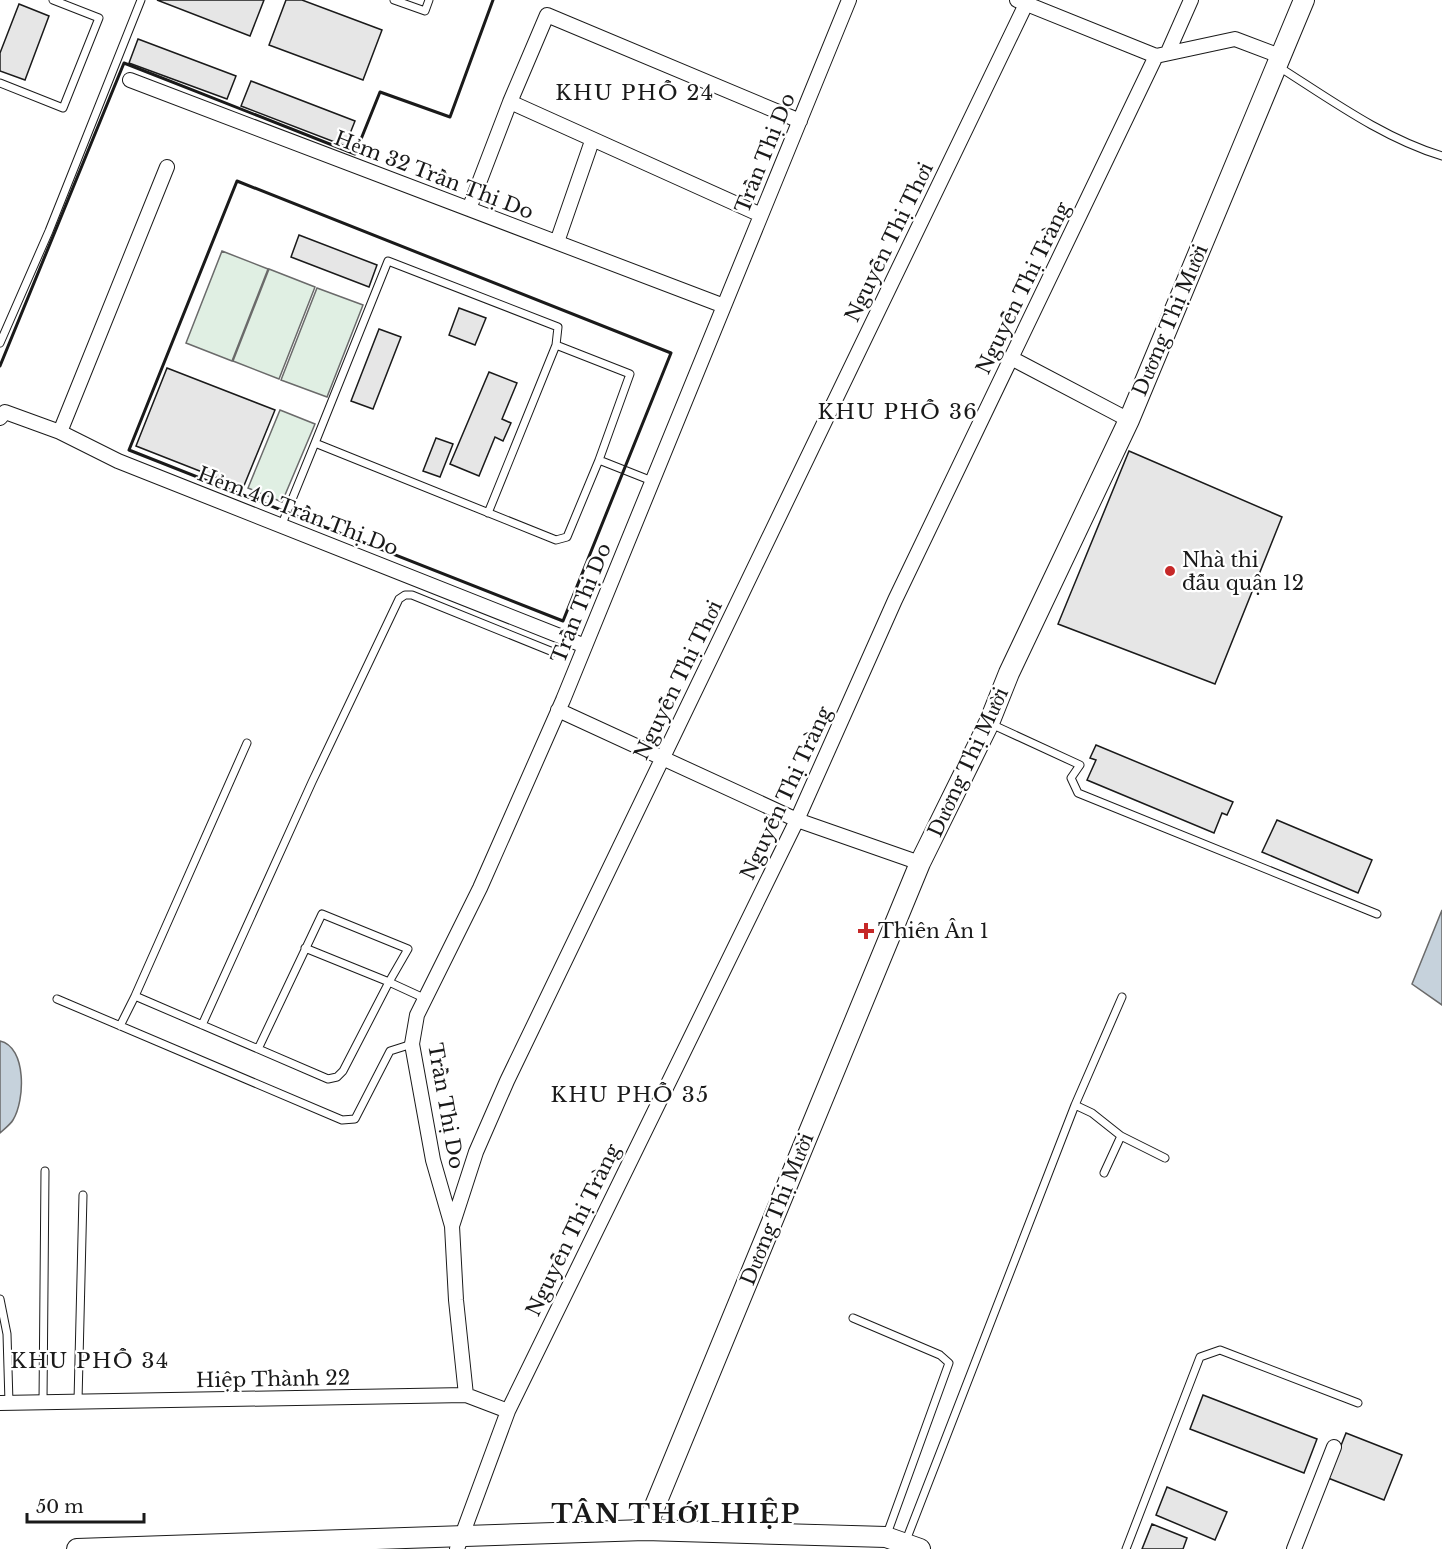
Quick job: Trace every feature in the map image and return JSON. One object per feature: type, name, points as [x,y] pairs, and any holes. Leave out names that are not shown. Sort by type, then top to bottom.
[{"type":"street","name":"Trần Thị Do","points":[[452,1226],[433,1160],[412,1044],[417,1015],[480,888],[558,710],[849,0]]},
{"type":"street","name":"Nguyễn Thị Tràng","points":[[460,1542],[508,1411],[797,820],[895,600],[1011,358],[1191,0]]},
{"type":"street","name":"Dương Thị Mười","points":[[645,1530],[920,863],[989,723],[1009,673],[1129,420],[1304,0]]},
{"type":"street","points":[[1022,2],[1162,54],[1235,39],[1278,61]]},
{"type":"street","name":"Nguyễn Thị Thơi","points":[[466,1395],[456,1300],[452,1226],[476,1152],[507,1081],[1022,2]]},
{"type":"street","points":[[469,209],[510,102],[547,15],[800,121]]},
{"type":"street","name":"Hẻm 32 Trần Thị Do","points":[[130,80],[724,306]]},
{"type":"street","points":[[510,102],[592,141],[761,215]]},
{"type":"street","points":[[557,242],[592,141]]},
{"type":"street","points":[[60,432],[167,167]]},
{"type":"street","points":[[1011,358],[1129,420]]},
{"type":"street","name":"Hẻm 40 Trần Thị Do","points":[[0,418],[5,412],[60,432],[118,460],[585,646]]},
{"type":"street","points":[[558,710],[797,820],[920,863]]},
{"type":"street","name":"Hiệp Thành 22","points":[[4,1403],[466,1395],[508,1411]]},
{"type":"street","points":[[1294,1549],[1334,1447]]},
{"type":"street","points":[[77,1549],[460,1542],[645,1530],[886,1537],[913,1546]]},
{"type":"lane","points":[[0,83],[63,108],[99,18],[53,0]]},
{"type":"lane","points":[[0,343],[49,231],[141,0]]},
{"type":"lane","points":[[394,0],[425,11],[429,0]]},
{"type":"lane","points":[[1278,61],[1351,113],[1414,148],[1442,156]]},
{"type":"lane","points":[[282,524],[388,261],[558,327],[556,345],[488,513]]},
{"type":"lane","points":[[315,443],[556,540],[567,537],[599,460],[630,374],[556,345]]},
{"type":"lane","points":[[599,460],[652,481]]},
{"type":"lane","points":[[202,1025],[312,782],[399,599],[405,595],[412,595],[553,652]]},
{"type":"lane","points":[[989,723],[1080,765],[1071,778],[1078,793],[1377,915]]},
{"type":"lane","points":[[120,1026],[247,743]]},
{"type":"lane","points":[[135,996],[202,1025],[258,1049],[328,1079],[336,1077],[343,1071],[408,949],[322,914],[258,1049]]},
{"type":"lane","points":[[305,948],[426,999]]},
{"type":"lane","points":[[913,1546],[1074,1105],[1122,997]]},
{"type":"lane","points":[[57,999],[342,1120],[355,1119],[390,1051],[412,1044]]},
{"type":"lane","points":[[1074,1105],[1092,1113],[1121,1136],[1165,1158]]},
{"type":"lane","points":[[1104,1173],[1121,1136]]},
{"type":"lane","points":[[43,1402],[45,1171]]},
{"type":"lane","points":[[78,1401],[83,1195]]},
{"type":"lane","points":[[0,1299],[7,1334],[4,1403]]},
{"type":"lane","points":[[853,1318],[940,1355],[949,1363],[886,1537]]},
{"type":"lane","points":[[1126,1549],[1200,1357],[1220,1350],[1358,1403]]},
{"type":"green space","points":[[222,251],[268,269],[232,361],[186,343]]},
{"type":"green space","points":[[269,269],[315,287],[279,379],[233,361]]},
{"type":"green space","points":[[317,288],[363,305],[327,397],[281,380]]},
{"type":"green space","points":[[280,410],[315,424],[282,502],[248,488]]},
{"type":"shaded area","points":[[1442,910],[1442,1005],[1412,984]]},
{"type":"shaded area","points":[[0,1041],[9,1045],[15,1053],[19,1064],[21,1088],[20,1100],[13,1120],[0,1133]]},
{"type":"building","points":[[157,0],[264,0],[250,36]]},
{"type":"building","points":[[286,0],[302,0],[382,30],[363,80],[269,45]]},
{"type":"building","points":[[19,4],[49,16],[25,80],[0,71],[0,53]]},
{"type":"building","points":[[138,39],[236,76],[227,99],[129,63]]},
{"type":"building","points":[[251,81],[355,121],[345,146],[241,106]]},
{"type":"building","points":[[299,235],[377,265],[369,287],[291,257]]},
{"type":"building","points":[[459,308],[486,318],[475,345],[449,335]]},
{"type":"building","points":[[379,329],[401,337],[373,409],[351,401]]},
{"type":"building","points":[[167,368],[275,410],[243,488],[136,446]]},
{"type":"building","points":[[489,372],[517,383],[502,419],[511,423],[503,441],[495,437],[479,476],[450,464]]},
{"type":"building","points":[[436,438],[453,444],[440,477],[423,471]]},
{"type":"building","name":"Nhà thi đấu quận 12","points":[[1129,451],[1282,517],[1215,684],[1058,624]]},
{"type":"building","points":[[1096,745],[1233,802],[1227,815],[1222,813],[1214,833],[1087,780],[1096,760],[1090,758]]},
{"type":"building","points":[[1277,820],[1372,860],[1358,893],[1262,852]]},
{"type":"building","points":[[1203,1395],[1317,1439],[1304,1473],[1190,1429]]},
{"type":"building","points":[[1346,1433],[1402,1455],[1384,1500],[1328,1478]]},
{"type":"building","points":[[1167,1487],[1227,1512],[1215,1540],[1156,1515]]},
{"type":"building","points":[[1152,1524],[1187,1538],[1183,1549],[1142,1549]]},
{"type":"wall","points":[[0,366],[124,63],[355,154],[380,92],[450,117],[493,0]]},
{"type":"wall","points":[[237,181],[671,353],[563,621],[129,450],[237,181]]},
{"type":"place","name":"Nhà thi đấu quận 12","points":[[1170,571]]},
{"type":"place","name":"Thiên Ân 1","points":[[866,931]]},
{"type":"district","name":"KHU PHỐ 24","points":[[635,93]]},
{"type":"district","name":"KHU PHỐ 36","points":[[898,412]]},
{"type":"district","name":"KHU PHỐ 35","points":[[630,1095]]},
{"type":"district","name":"KHU PHỐ 34","points":[[90,1361]]},
{"type":"district","name":"TÂN THỚI HIỆP","points":[[676,1514]]}]
